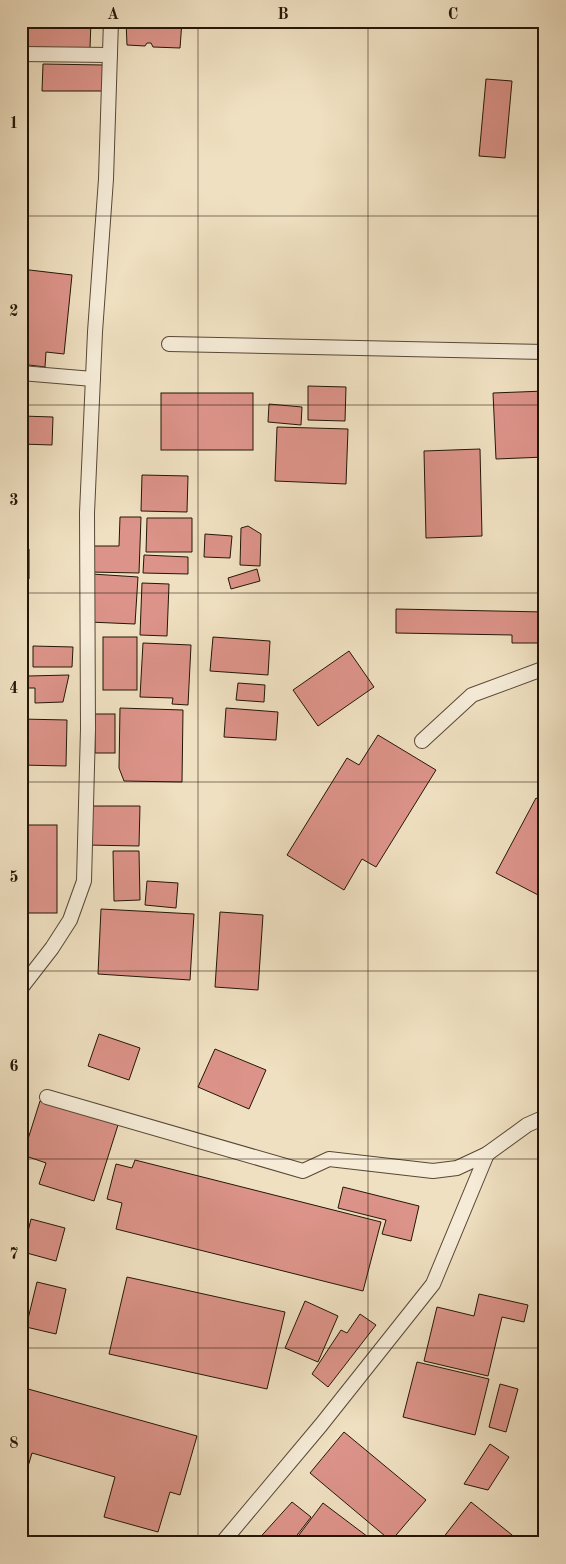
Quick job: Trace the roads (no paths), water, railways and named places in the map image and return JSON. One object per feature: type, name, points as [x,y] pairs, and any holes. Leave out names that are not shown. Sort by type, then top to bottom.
[{"type":"lane","points":[[21,988],[52,948],[70,920],[84,881],[88,729],[87,513],[93,379],[106,179],[111,21]]},
{"type":"lane","points":[[21,54],[110,55]]},
{"type":"lane","points":[[168,344],[545,352]]},
{"type":"lane","points":[[21,373],[93,379]]},
{"type":"lane","points":[[422,741],[472,695],[545,668]]},
{"type":"lane","points":[[47,1097],[302,1171],[330,1158],[433,1171],[456,1168],[487,1154],[527,1125],[545,1117]]},
{"type":"lane","points":[[222,1543],[322,1425],[433,1284],[487,1154]]}]
